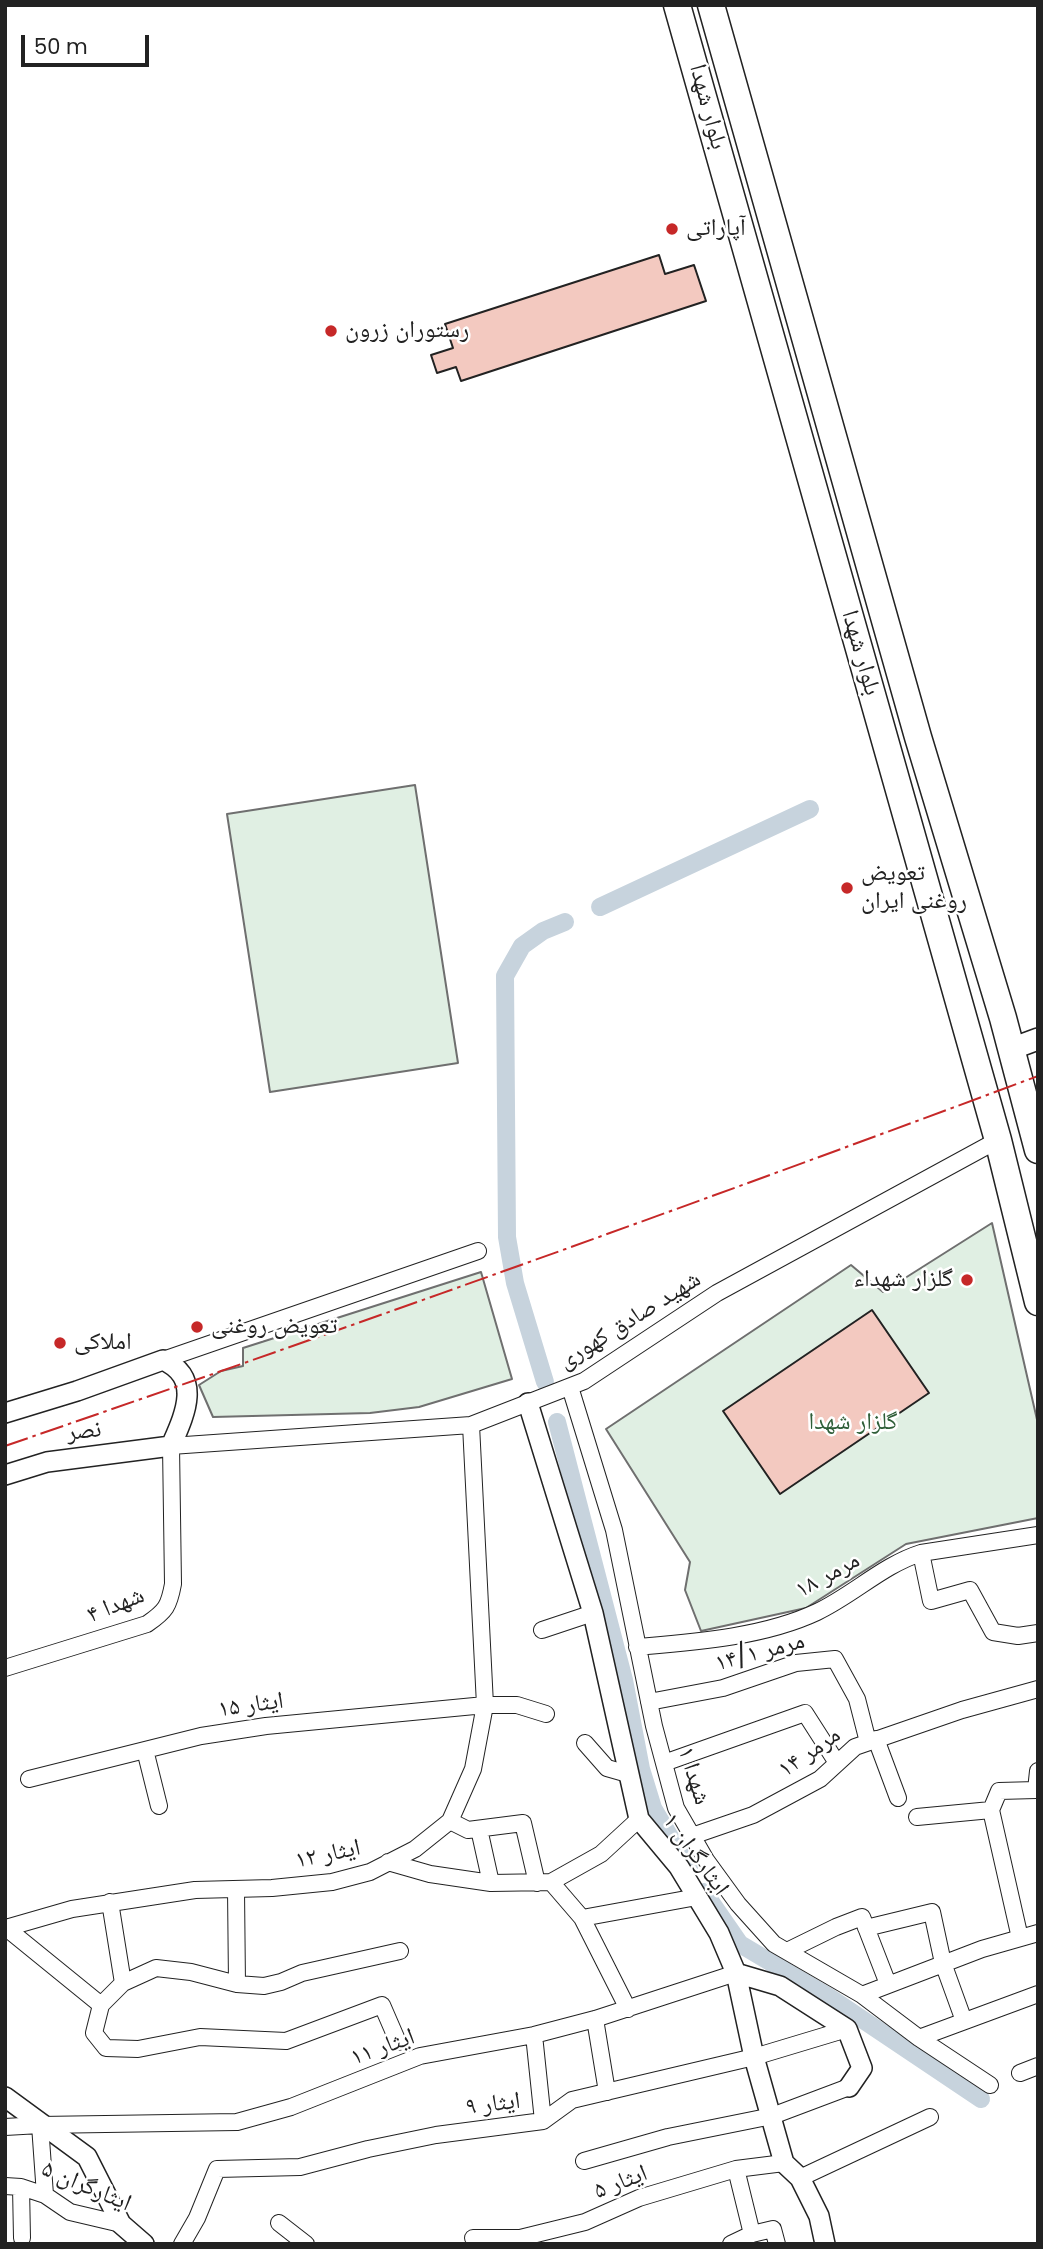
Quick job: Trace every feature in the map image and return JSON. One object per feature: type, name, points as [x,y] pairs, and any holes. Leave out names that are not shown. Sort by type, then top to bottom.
[{"type":"highway","name":"بلوار شهدا","points":[[677,5],[998,1140],[1038,1303]]},
{"type":"highway","name":"بلوار شهدا","points":[[711,5],[1038,1150]]},
{"type":"highway","points":[[789,402],[809,404],[820,392]]},
{"type":"highway","points":[[810,476],[821,463],[840,463]]},
{"type":"main road","points":[[1011,1049],[1038,1039]]},
{"type":"street","name":"شهید صادق کهوری","points":[[171,1446],[471,1426],[584,1381],[717,1293],[998,1140]]},
{"type":"street","points":[[5,1413],[77,1391],[478,1251]]},
{"type":"street","points":[[163,1360],[180,1372],[188,1394],[171,1446]]},
{"type":"street","name":"شهدا ۱","points":[[570,1387],[614,1530],[649,1702],[676,1808],[706,1860],[738,1904],[774,1944],[862,1994],[919,2038],[990,2085]]},
{"type":"street","name":"ایثارگران ۱","points":[[528,1403],[593,1613],[639,1819],[679,1867],[719,1933],[736,1973],[754,2057],[785,2163],[800,2178],[818,2216],[825,2244]]},
{"type":"street","points":[[388,1862],[415,1849],[450,1821],[473,1769],[485,1705],[471,1426]]},
{"type":"street","name":"نصر","points":[[5,1475],[47,1462],[171,1446]]},
{"type":"street","name":"شهدا ۴","points":[[5,1668],[146,1624],[159,1616],[169,1605],[173,1584],[171,1446]]},
{"type":"street","name":"مرمر ۱۸","points":[[637,1647],[699,1642],[776,1627],[817,1612],[904,1559],[921,1553],[1038,1535]]},
{"type":"street","points":[[921,1553],[932,1601],[970,1590],[993,1632],[1018,1636],[1038,1633]]},
{"type":"street","points":[[542,1630],[593,1613]]},
{"type":"street","name":"مرمر ۱۴/۱","points":[[649,1702],[723,1688],[796,1663],[835,1659],[857,1699],[872,1741]]},
{"type":"street","name":"مرمر ۱۴","points":[[692,1836],[753,1815],[820,1779],[855,1747],[962,1710],[1038,1689]]},
{"type":"street","name":"ایثار ۱۵","points":[[29,1779],[201,1736],[266,1726],[485,1705],[517,1705],[546,1714]]},
{"type":"street","points":[[664,1763],[805,1713],[837,1763]]},
{"type":"street","points":[[872,1741],[898,1798]]},
{"type":"street","points":[[585,1743],[607,1768],[628,1774]]},
{"type":"street","points":[[145,1750],[159,1807]]},
{"type":"street","points":[[1020,1938],[991,1810],[999,1791],[1036,1790],[1038,1771]]},
{"type":"street","points":[[917,1817],[991,1810]]},
{"type":"street","name":"ایثار ۱۲","points":[[6,1928],[72,1909],[195,1890],[236,1890],[332,1882],[370,1872],[388,1862],[430,1874],[491,1884],[544,1882],[601,1854],[639,1819]]},
{"type":"street","points":[[450,1821],[467,1830],[523,1822],[544,1882],[582,1918],[628,2009]]},
{"type":"street","points":[[479,1829],[491,1884]]},
{"type":"street","points":[[236,1890],[237,1984]]},
{"type":"street","points":[[582,1918],[697,1897]]},
{"type":"street","points":[[110,1902],[123,1983]]},
{"type":"street","points":[[866,1928],[932,1912],[943,1963],[964,2021]]},
{"type":"street","points":[[787,1951],[862,1917],[888,1984]]},
{"type":"street","points":[[6,1928],[101,2005]]},
{"type":"street","points":[[862,1994],[943,1963],[1038,1933]]},
{"type":"street","points":[[398,2042],[382,2005],[286,2041],[200,2036],[138,2049],[106,2048],[94,2033],[101,2005],[123,1983],[156,1968],[191,1972],[237,1984],[264,1986],[302,1973],[400,1951]]},
{"type":"street","points":[[584,2161],[668,2137],[772,2116],[849,2087],[862,2068],[847,2029],[780,1986],[736,1973]]},
{"type":"street","name":"ایثار ۱۱","points":[[5,2127],[40,2124],[237,2122],[291,2107],[420,2056],[534,2035],[595,2019],[736,1973]]},
{"type":"street","points":[[919,2038],[1038,1994]]},
{"type":"street","points":[[595,2019],[607,2092]]},
{"type":"street","name":"ایثار ۹","points":[[182,2244],[197,2218],[217,2169],[300,2166],[368,2148],[436,2135],[543,2121],[572,2100],[754,2057],[847,2029]]},
{"type":"street","points":[[534,2035],[543,2121]]},
{"type":"street","points":[[1020,2074],[1038,2066]]},
{"type":"street","points":[[5,2097],[86,2157],[121,2224]]},
{"type":"street","points":[[800,2178],[930,2117]]},
{"type":"street","points":[[40,2124],[46,2195]]},
{"type":"street","name":"ایثار ۵","points":[[473,2238],[520,2238],[585,2222],[639,2198],[736,2169],[785,2163]]},
{"type":"street","points":[[736,2169],[752,2234]]},
{"type":"street","points":[[13,2186],[22,2238]]},
{"type":"street","name":"ایثارگران ۵","points":[[13,2186],[46,2195],[70,2212],[121,2224],[144,2244]]},
{"type":"street","points":[[279,2223],[306,2244]]},
{"type":"street","points":[[731,2244],[752,2234],[773,2229],[777,2244]]},
{"type":"green space","points":[[415,785],[458,1063],[270,1092],[227,814]]},
{"type":"green space","name":"گلزار شهدا","points":[[992,1223],[1038,1424],[1038,1518],[906,1544],[806,1608],[701,1631],[685,1590],[690,1562],[606,1429],[851,1265],[883,1292]]},
{"type":"green space","points":[[481,1272],[512,1379],[419,1407],[370,1413],[213,1417],[199,1385],[221,1371],[243,1366],[243,1348]]},
{"type":"building","points":[[659,255],[665,274],[694,265],[706,301],[461,381],[456,367],[437,373],[431,355],[453,348],[445,324]]},
{"type":"building","points":[[872,1310],[929,1393],[780,1494],[723,1411]]},
{"type":"waterway","points":[[600,907],[810,809]]},
{"type":"waterway","points":[[545,1382],[515,1283],[507,1237],[505,976],[522,946],[543,931],[565,922]]},
{"type":"waterway","points":[[557,1422],[624,1680],[641,1769],[653,1808],[689,1869]]},
{"type":"waterway","points":[[704,1892],[740,1944],[829,1997],[981,2099]]},
{"type":"power","points":[[5,1446],[523,1264],[1038,1076]]},
{"type":"place","name":"آپاراتی","points":[[672,229]]},
{"type":"place","name":"رستوران زرون","points":[[331,331]]},
{"type":"place","name":"تعویض روغنی ایران","points":[[847,888]]},
{"type":"place","name":"گلزار شهداء","points":[[967,1280]]},
{"type":"place","name":"تعویض روغنی","points":[[197,1327]]},
{"type":"place","name":"املاکی","points":[[60,1343]]}]
